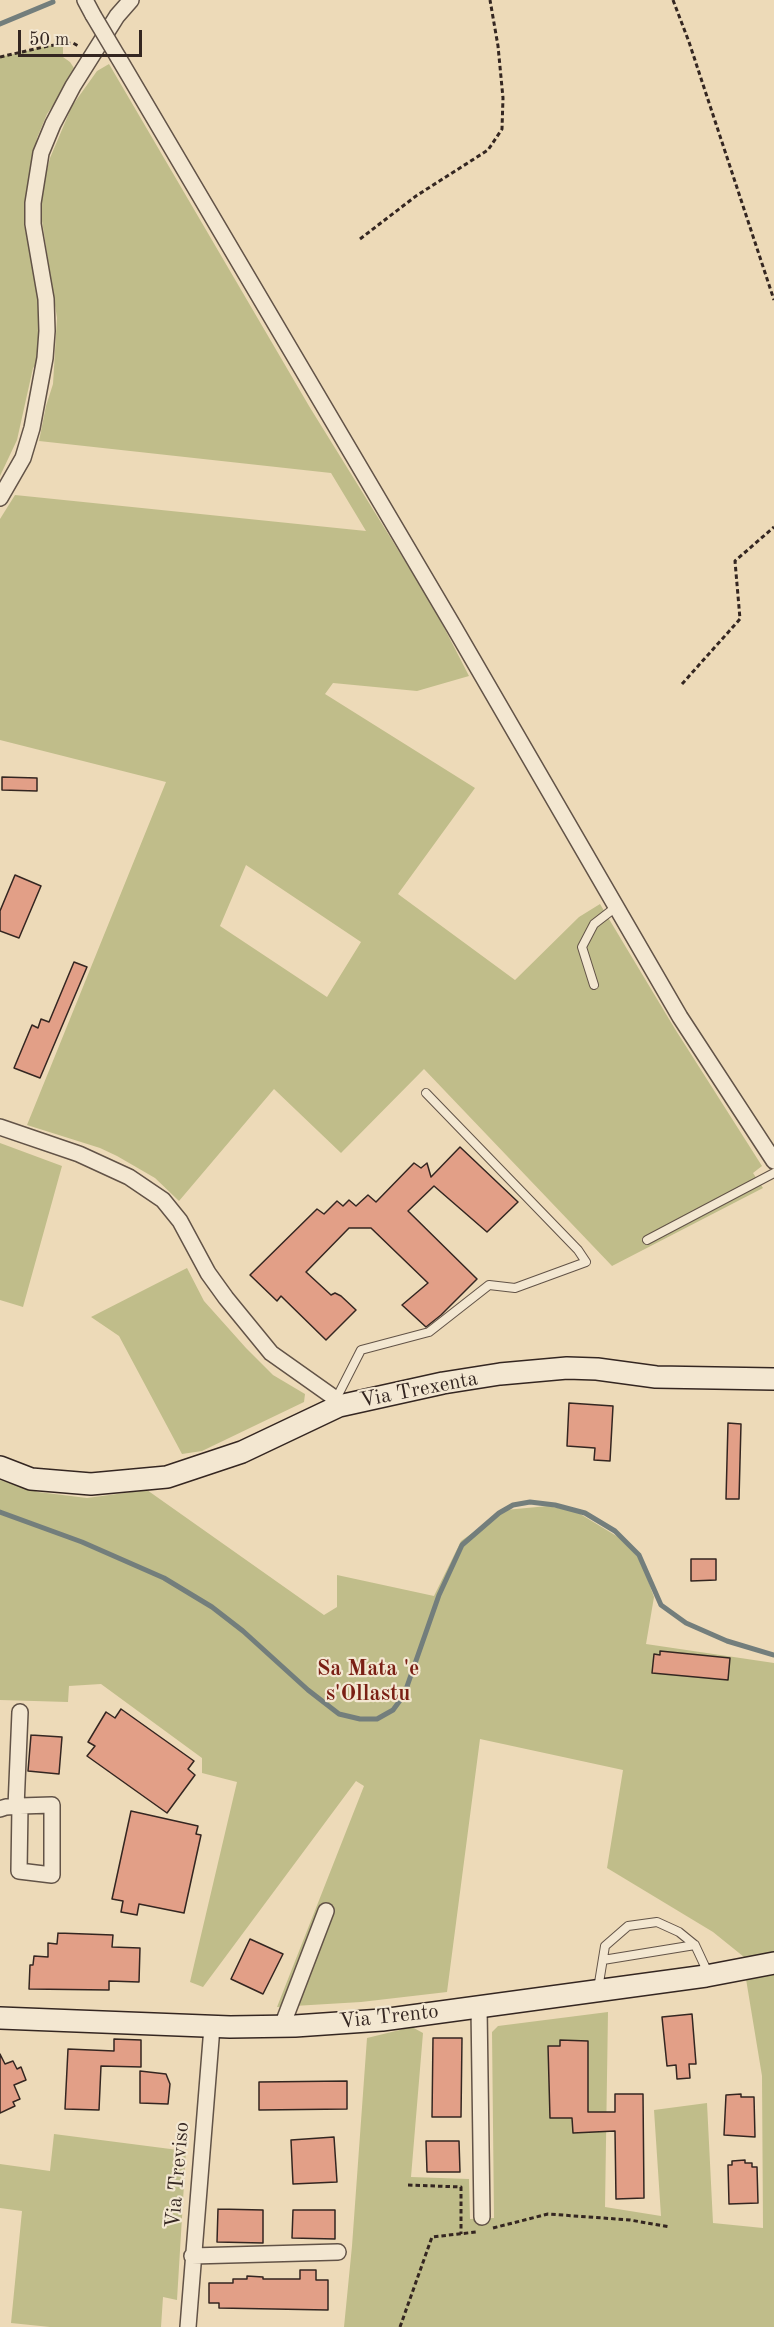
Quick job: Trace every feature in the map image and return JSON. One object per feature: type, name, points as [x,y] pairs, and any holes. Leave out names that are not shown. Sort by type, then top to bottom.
[{"type":"street","points":[[85,0],[680,1017],[774,1161]]},
{"type":"street","points":[[0,498],[23,458],[32,428],[45,358],[46,299],[33,224],[35,181],[41,153],[53,124],[93,53],[131,0]]},
{"type":"street","name":"Via Trexenta","points":[[0,1126],[79,1154],[129,1177],[163,1200],[180,1221],[208,1273],[272,1353],[337,1402],[500,1374],[567,1368],[597,1369],[656,1377],[774,1379]]},
{"type":"street","points":[[0,1467],[31,1479],[91,1484],[167,1477],[242,1452],[337,1402]]},
{"type":"street","points":[[0,1809],[18,1806],[52,1805],[52,1875],[19,1871],[18,1806],[20,1712]]},
{"type":"street","points":[[282,2026],[326,1911]]},
{"type":"street","name":"Via Trento","points":[[0,2018],[212,2027],[282,2026],[382,2020],[709,1976],[774,1963]]},
{"type":"street","points":[[479,2007],[482,2224]]},
{"type":"street","name":"Via Treviso","points":[[188,2327],[212,2027]]},
{"type":"street","points":[[192,2256],[338,2253]]},
{"type":"lane","points":[[594,985],[582,947],[594,924],[616,907]]},
{"type":"lane","points":[[337,1402],[361,1350],[429,1332],[489,1285],[515,1288],[586,1262],[578,1250],[426,1093]]},
{"type":"lane","points":[[647,1240],[774,1173]]},
{"type":"lane","points":[[598,1990],[605,1946],[628,1926],[657,1922],[679,1932],[695,1945],[709,1976]]},
{"type":"lane","points":[[603,1960],[695,1945]]},
{"type":"path","points":[[360,239],[416,196],[488,150],[502,129],[502,88],[490,0]]},
{"type":"path","points":[[673,0],[774,300]]},
{"type":"path","points":[[0,57],[48,46],[74,43],[93,53]]},
{"type":"path","points":[[682,684],[740,619],[735,561],[774,527]]},
{"type":"path","points":[[408,2185],[461,2187],[461,2234]]},
{"type":"path","points":[[400,2327],[432,2238],[461,2234],[482,2224],[548,2214],[630,2220],[670,2227]]},
{"type":"shaded area","points":[[63,44],[63,57],[74,68],[63,91],[47,114],[37,138],[24,224],[41,307],[38,363],[33,368],[17,440],[0,476],[0,57]]},
{"type":"shaded area","points":[[109,64],[309,406],[434,608],[469,676],[417,691],[333,683],[325,694],[475,788],[398,894],[515,980],[579,917],[600,904],[675,1029],[762,1166],[753,1173],[763,1188],[612,1266],[424,1069],[341,1153],[274,1089],[179,1201],[155,1178],[117,1156],[100,1148],[27,1125],[166,782],[0,740],[0,519],[15,495],[366,531],[331,473],[39,441],[53,384],[57,318],[42,221],[44,181],[50,158],[72,106],[97,71]],"holes":[[[246,865],[361,942],[327,997],[220,926]]]},
{"type":"shaded area","points":[[0,1143],[62,1166],[23,1307],[0,1300]]},
{"type":"shaded area","points":[[187,1268],[204,1301],[246,1348],[273,1375],[305,1394],[304,1402],[202,1451],[182,1454],[119,1336],[91,1317]]},
{"type":"shaded area","points":[[0,1480],[38,1492],[87,1498],[147,1490],[324,1615],[337,1607],[337,1575],[434,1596],[461,1541],[505,1510],[548,1506],[577,1512],[623,1540],[641,1561],[654,1597],[646,1644],[774,1663],[774,1953],[744,1957],[713,1932],[607,1868],[623,1770],[480,1739],[447,1992],[361,2002],[277,2007],[364,1786],[356,1781],[203,1987],[190,1982],[237,1782],[202,1773],[202,1758],[101,1684],[69,1686],[68,1702],[0,1700]]},
{"type":"shaded area","points":[[774,1974],[774,2327],[344,2327],[367,2038],[412,2027],[423,2033],[411,2177],[469,2179],[470,2219],[494,2218],[492,2032],[498,2026],[608,2012],[605,2207],[661,2216],[654,2110],[707,2103],[713,2223],[763,2228],[762,2076],[746,1979]]},
{"type":"shaded area","points":[[54,2134],[186,2151],[177,2300],[163,2297],[161,2327],[50,2327],[11,2323],[22,2211],[0,2208],[0,2164],[50,2171]]},
{"type":"building","points":[[2,777],[37,778],[37,791],[2,790]]},
{"type":"building","points":[[15,875],[41,886],[19,938],[0,931],[0,911]]},
{"type":"building","points":[[74,962],[87,967],[40,1078],[14,1068],[32,1025],[38,1028],[41,1019],[49,1022]]},
{"type":"building","points":[[460,1147],[518,1202],[487,1232],[434,1186],[408,1211],[477,1279],[426,1327],[402,1305],[428,1283],[371,1228],[349,1228],[306,1272],[331,1295],[335,1293],[341,1296],[356,1310],[326,1340],[281,1296],[277,1301],[250,1275],[317,1209],[324,1214],[337,1201],[343,1206],[349,1200],[356,1206],[368,1195],[376,1202],[414,1163],[421,1168],[427,1163],[431,1177]]},
{"type":"building","points":[[569,1403],[613,1406],[610,1461],[594,1460],[595,1448],[567,1446]]},
{"type":"building","points":[[728,1423],[741,1424],[739,1499],[726,1499]]},
{"type":"building","points":[[691,1559],[716,1559],[716,1580],[691,1581]]},
{"type":"building","points":[[660,1651],[730,1658],[728,1680],[652,1673],[654,1654],[660,1655]]},
{"type":"building","points":[[121,1709],[194,1761],[188,1769],[195,1775],[167,1813],[87,1756],[95,1746],[88,1742],[106,1712],[115,1718]]},
{"type":"building","points":[[31,1735],[62,1737],[59,1774],[28,1771]]},
{"type":"building","points":[[131,1811],[198,1826],[196,1834],[201,1835],[184,1913],[139,1904],[137,1915],[121,1912],[123,1901],[112,1899]]},
{"type":"building","points":[[58,1933],[113,1935],[112,1947],[140,1948],[139,1982],[109,1981],[109,1990],[29,1989],[30,1965],[33,1965],[34,1956],[48,1957],[48,1943],[57,1944]]},
{"type":"building","points":[[250,1939],[283,1954],[263,1994],[231,1979]]},
{"type":"building","points":[[692,2014],[696,2064],[689,2064],[690,2078],[677,2079],[676,2065],[667,2066],[662,2017]]},
{"type":"building","points":[[433,2038],[462,2038],[461,2117],[432,2117]]},
{"type":"building","points":[[114,2039],[141,2040],[141,2067],[101,2066],[99,2110],[65,2109],[68,2049],[114,2051]]},
{"type":"building","points":[[560,2040],[588,2041],[588,2112],[615,2112],[615,2094],[643,2094],[644,2198],[616,2199],[615,2131],[573,2133],[572,2118],[550,2118],[548,2046],[560,2046]]},
{"type":"building","points":[[0,2054],[5,2064],[13,2061],[17,2069],[21,2067],[26,2080],[14,2085],[20,2099],[13,2102],[15,2106],[0,2113]]},
{"type":"building","points":[[140,2071],[166,2074],[170,2084],[168,2104],[140,2103]]},
{"type":"building","points":[[347,2081],[347,2109],[259,2110],[259,2082]]},
{"type":"building","points":[[741,2094],[741,2097],[754,2097],[755,2137],[724,2135],[726,2095]]},
{"type":"building","points":[[334,2137],[337,2182],[293,2184],[291,2140]]},
{"type":"building","points":[[426,2141],[459,2141],[460,2172],[427,2172]]},
{"type":"building","points":[[745,2160],[745,2163],[752,2163],[752,2167],[757,2167],[758,2203],[729,2204],[728,2165],[732,2165],[732,2161]]},
{"type":"building","points":[[218,2209],[263,2210],[263,2243],[217,2242]]},
{"type":"building","points":[[293,2210],[335,2210],[335,2239],[292,2238]]},
{"type":"building","points":[[300,2270],[316,2270],[316,2280],[328,2280],[328,2310],[219,2308],[219,2303],[209,2303],[209,2283],[233,2283],[233,2279],[247,2279],[247,2276],[263,2277],[263,2279],[300,2279]]},
{"type":"waterway","points":[[0,24],[53,2]]},
{"type":"waterway","points":[[0,1512],[82,1542],[164,1578],[212,1607],[243,1631],[308,1690],[339,1714],[360,1719],[377,1719],[393,1710],[404,1695],[439,1595],[462,1545],[499,1513],[513,1505],[530,1502],[555,1505],[585,1513],[615,1531],[639,1555],[661,1605],[686,1623],[727,1641],[774,1655]]},
{"type":"district","name":"Sa Mata 'e s'Ollastu","points":[[368,1682]]}]
